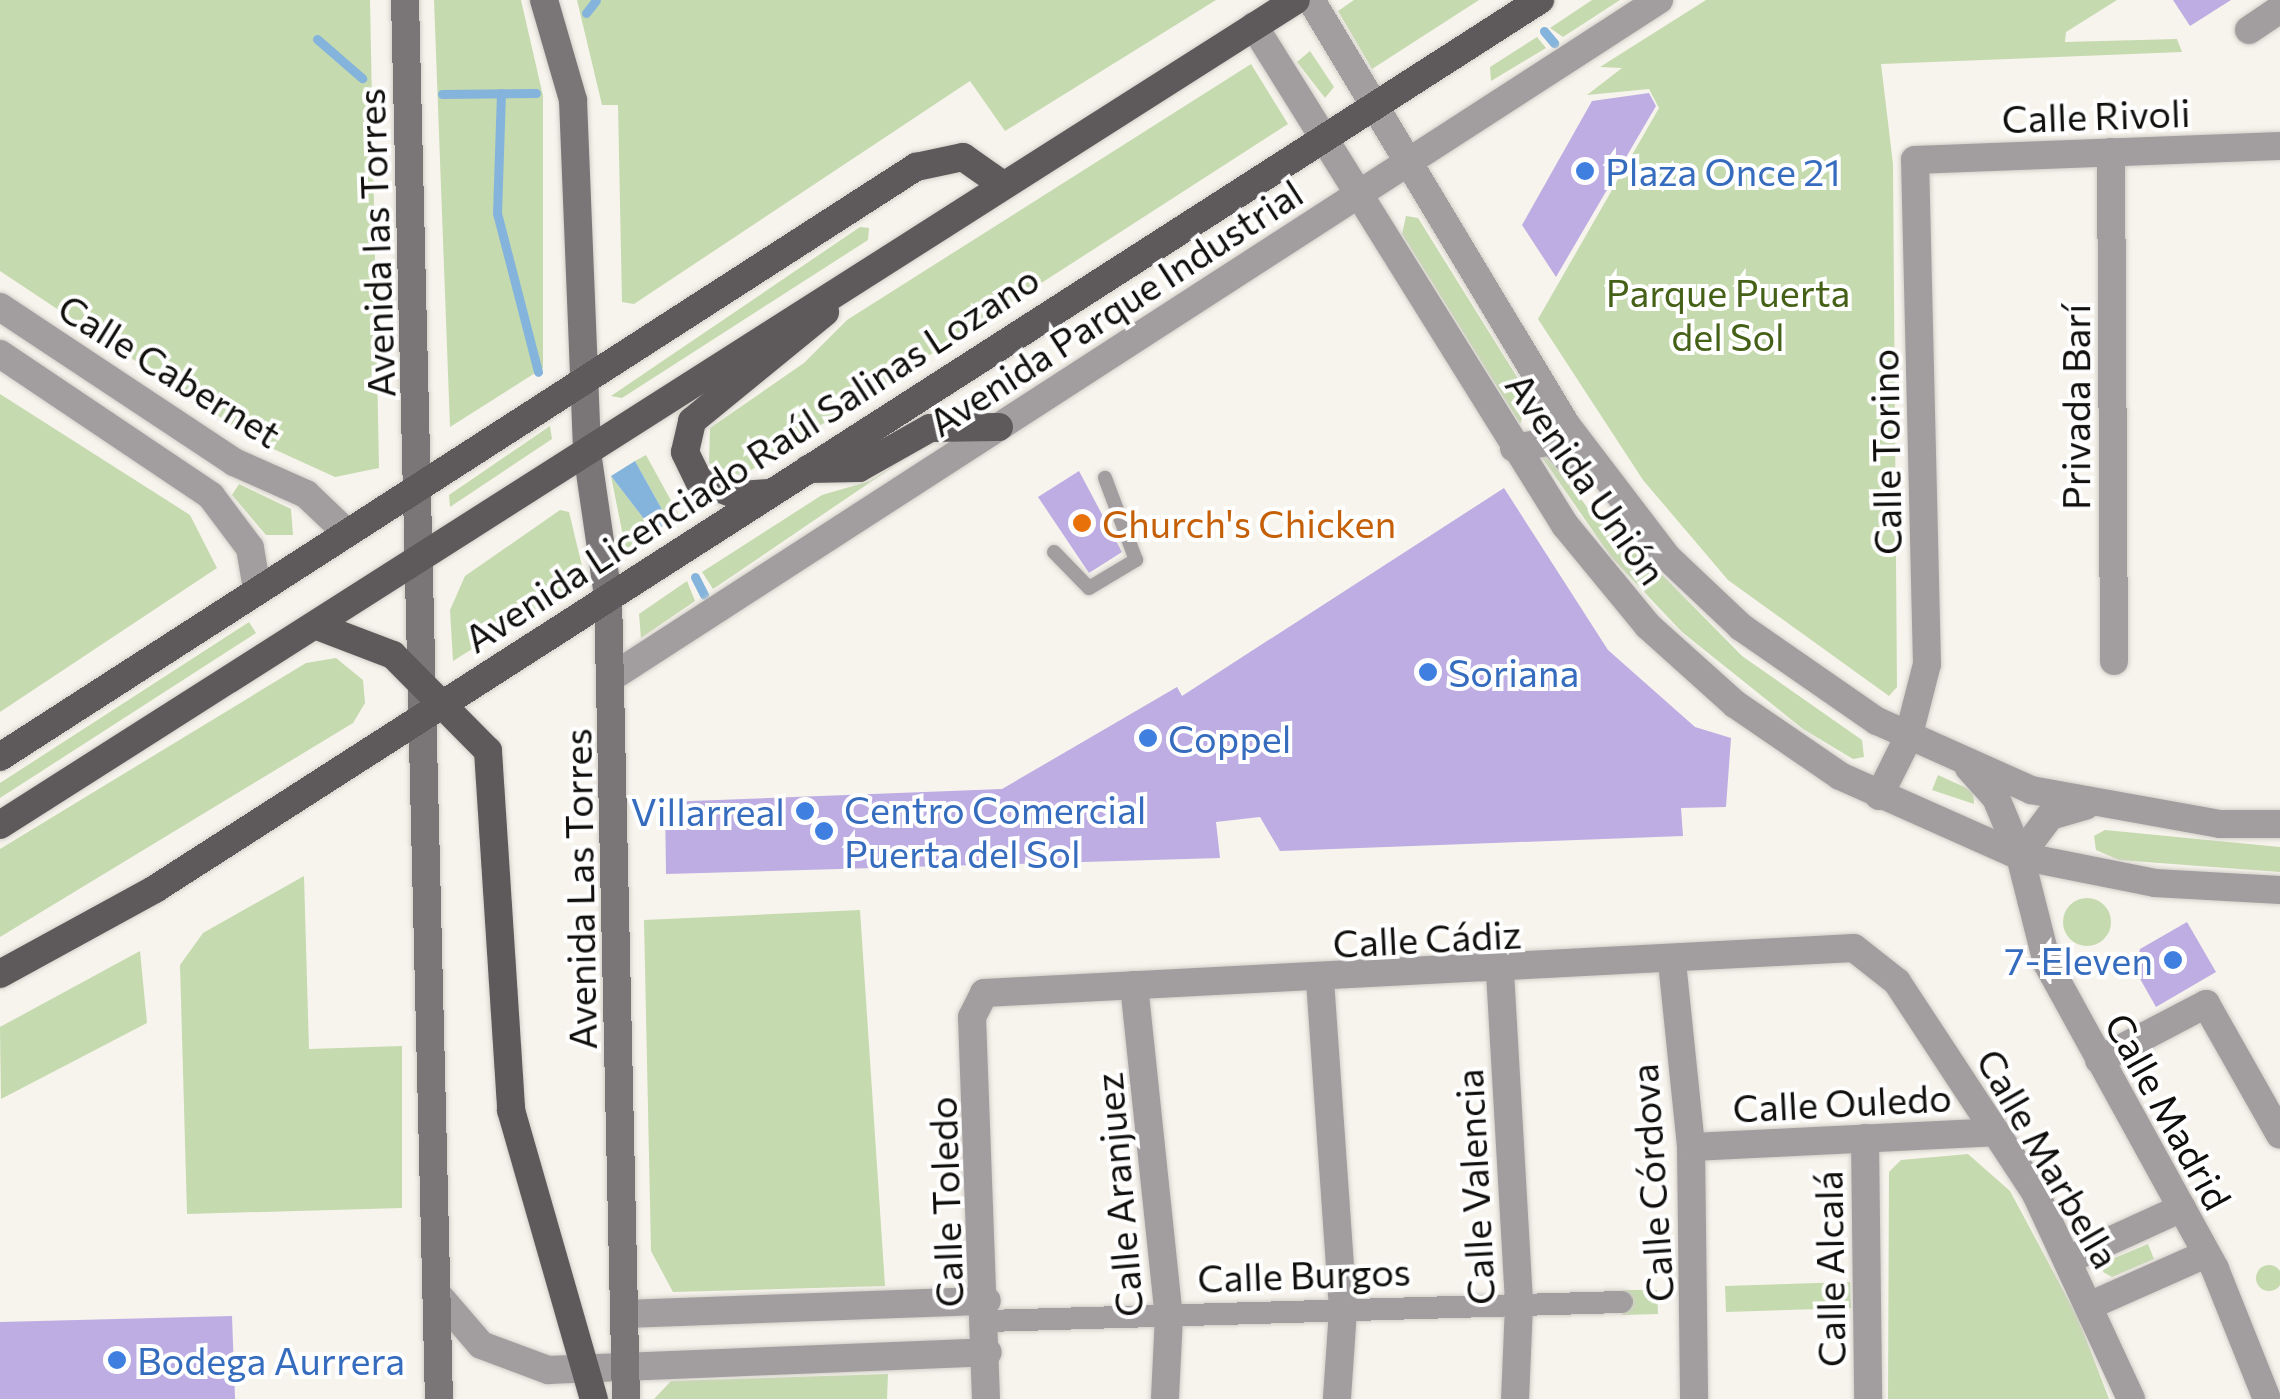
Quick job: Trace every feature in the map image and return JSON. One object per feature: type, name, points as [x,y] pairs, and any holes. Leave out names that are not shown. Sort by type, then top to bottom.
[{"type":"main road","name":"Avenida las Torres","points":[[406,0],[420,484]]},
{"type":"main road","points":[[544,0],[572,100],[584,380]]},
{"type":"main road","points":[[0,825],[1296,0]]},
{"type":"main road","name":"Avenida Licenciado Raúl Salinas Lozano","points":[[0,974],[156,889],[432,706],[1540,0]]},
{"type":"main road","points":[[0,757],[925,162],[963,158],[1003,185]]},
{"type":"main road","points":[[768,493],[722,492],[699,481],[685,452],[692,421],[815,324],[847,284]]},
{"type":"main road","name":"Avenida Las Torres","points":[[584,380],[588,452],[608,596],[612,677],[626,1399]]},
{"type":"main road","points":[[807,469],[858,468],[930,428],[999,427]]},
{"type":"main road","points":[[420,484],[422,678],[432,706],[424,748],[439,1399]]},
{"type":"main road","points":[[317,626],[374,643],[422,678]]},
{"type":"main road","points":[[432,706],[464,721],[492,770],[511,1110],[594,1399]]},
{"type":"main road","points":[[424,748],[464,721]]},
{"type":"street","name":"Avenida Unión","points":[[1311,0],[1533,370],[1620,500],[1741,627],[1908,738],[1965,764],[2094,805],[2280,824]]},
{"type":"street","name":"Avenida Parque Industrial","points":[[612,677],[1660,0]]},
{"type":"street","points":[[2249,30],[2280,10]]},
{"type":"street","name":"Avenida Unión","points":[[1254,26],[1514,448],[1648,626],[1790,745],[1879,796],[2020,856],[2155,883],[2280,890]]},
{"type":"street","name":"Calle Rivoli","points":[[1915,160],[2280,146]]},
{"type":"street","name":"Privada Barí","points":[[2111,152],[2114,661]]},
{"type":"street","name":"Calle Torino","points":[[1879,796],[1908,738],[1927,664],[1915,160]]},
{"type":"street","name":"Calle Cabernet","points":[[0,306],[234,462],[306,494],[346,532]]},
{"type":"street","name":"Calle Cabernet","points":[[0,354],[211,496],[250,548],[257,590]]},
{"type":"street","points":[[1514,448],[1538,408],[1533,370]]},
{"type":"street","points":[[1514,448],[1552,441],[1620,500]]},
{"type":"street","points":[[211,496],[234,462]]},
{"type":"street","name":"Calle Madrid","points":[[1965,764],[1996,798],[2020,856],[2037,936],[2099,1060],[2206,1254],[2267,1399]]},
{"type":"street","points":[[2020,856],[2050,816],[2094,805]]},
{"type":"street","name":"Calle Cádiz","points":[[974,1003],[991,991],[1500,972],[1854,948],[1882,966]]},
{"type":"street","name":"Calle Córdova","points":[[1672,962],[1690,1147],[1694,1399]]},
{"type":"street","name":"Calle Marbella","points":[[1882,966],[1996,1132],[2070,1260],[2131,1399]]},
{"type":"street","name":"Calle Valencia","points":[[1500,972],[1519,1305],[1515,1399]]},
{"type":"street","points":[[1320,980],[1342,1310],[1337,1399]]},
{"type":"street","name":"Calle Aranjuez","points":[[1134,985],[1169,1316],[1165,1399]]},
{"type":"street","name":"Calle Toledo","points":[[974,1003],[988,1311],[986,1399]]},
{"type":"street","points":[[2099,1060],[2206,1004],[2280,1135]]},
{"type":"street","name":"Calle Ouledo","points":[[1690,1147],[1996,1132]]},
{"type":"street","name":"Calle Alcalá","points":[[1865,1138],[1868,1399]]},
{"type":"street","points":[[2070,1260],[2182,1208]]},
{"type":"street","points":[[2091,1304],[2206,1254]]},
{"type":"street","points":[[437,1294],[496,1355],[529,1368],[988,1352]]},
{"type":"street","name":"Calle Burgos","points":[[625,1314],[988,1311],[1169,1316],[1622,1302]]},
{"type":"lane","points":[[1054,552],[1089,588],[1136,560],[1104,478]]},
{"type":"green space","points":[[0,0],[370,0],[379,468],[335,477],[256,441],[0,271]]},
{"type":"green space","points":[[434,0],[521,0],[543,96],[543,368],[450,427]]},
{"type":"green space","points":[[577,0],[1216,0],[1005,131],[970,81],[634,304],[622,302],[618,105],[602,105]]},
{"type":"green space","points":[[1354,0],[1479,0],[1372,69],[1338,11]]},
{"type":"green space","points":[[1592,0],[1620,0],[1563,37],[1550,28]]},
{"type":"green space","name":"Parque Puerta del Sol","points":[[1706,0],[2117,0],[2066,32],[2065,42],[2177,39],[2182,52],[1881,64],[1893,164],[1897,687],[1889,696],[1728,580],[1643,480],[1538,319],[1659,108],[1649,89],[1587,95],[1622,68],[1600,67]]},
{"type":"green space","points":[[1537,37],[1546,48],[1491,81],[1490,67]]},
{"type":"green space","points":[[1310,51],[1334,87],[1325,98],[1297,62]]},
{"type":"green space","points":[[1251,64],[1288,124],[742,476],[709,463],[710,428],[804,363],[847,320]]},
{"type":"green space","points":[[1406,216],[1418,218],[1530,398],[1520,424],[1402,234]]},
{"type":"green space","points":[[860,227],[869,228],[868,240],[622,398],[611,396]]},
{"type":"green space","points":[[0,394],[190,515],[217,568],[0,712]]},
{"type":"green space","points":[[550,426],[552,439],[450,507],[449,495]]},
{"type":"green space","points":[[931,441],[713,589],[702,572],[822,495],[870,481]]},
{"type":"green space","points":[[1544,448],[1597,521],[1619,531],[1742,656],[1862,740],[1864,757],[1853,759],[1803,729],[1682,632],[1611,557],[1539,453]]},
{"type":"green space","points":[[646,455],[680,517],[669,522],[635,461]]},
{"type":"green space","points":[[611,476],[654,532],[626,551]]},
{"type":"green space","points":[[239,484],[291,509],[293,535],[266,535],[232,495]]},
{"type":"green space","points":[[560,510],[569,512],[583,570],[577,583],[453,661],[450,610],[465,576]]},
{"type":"green space","points":[[687,581],[695,601],[641,638],[639,614]]},
{"type":"green space","points":[[249,622],[256,633],[0,798],[0,783]]},
{"type":"green space","points":[[336,658],[363,680],[365,703],[353,723],[0,937],[0,849],[306,663]]},
{"type":"green space","points":[[1938,775],[1973,791],[1974,804],[1932,790]]},
{"type":"green space","points":[[2105,830],[2280,847],[2280,872],[2119,860],[2096,850],[2094,836]]},
{"type":"green space","points":[[304,876],[309,1049],[402,1046],[402,1208],[187,1214],[180,965],[203,933]]},
{"type":"green space","points":[[2087,898],[2104,905],[2111,922],[2104,939],[2087,946],[2070,939],[2063,922],[2070,905]]},
{"type":"green space","points":[[860,910],[885,1286],[673,1292],[651,1251],[644,920]]},
{"type":"green space","points":[[140,951],[147,1023],[1,1099],[0,1027]]},
{"type":"green space","points":[[1968,1154],[2010,1191],[2078,1318],[2109,1399],[1888,1399],[1889,1172],[1901,1160]]},
{"type":"green space","points":[[2148,1244],[2154,1259],[2112,1277],[2103,1272],[2105,1262]]},
{"type":"green space","points":[[2269,1265],[2278,1269],[2282,1278],[2278,1287],[2269,1291],[2260,1287],[2256,1278],[2260,1269]]},
{"type":"green space","points":[[1850,1282],[1851,1308],[1726,1312],[1725,1286]]},
{"type":"green space","points":[[1622,1290],[1657,1290],[1658,1314],[1622,1315]]},
{"type":"green space","points":[[888,1374],[887,1399],[654,1399],[671,1381]]},
{"type":"water","points":[[635,461],[669,522],[654,532],[611,476]]},
{"type":"building","points":[[2173,0],[2231,0],[2190,26]]},
{"type":"building","name":"Plaza Once 21","points":[[1649,93],[1656,106],[1556,277],[1522,225],[1592,101]]},
{"type":"building","name":"Church's Chicken","points":[[1079,471],[1122,552],[1089,573],[1038,497]]},
{"type":"building","name":"Soriana","points":[[1504,488],[1608,650],[1695,727],[1731,738],[1726,807],[1681,808],[1683,836],[1280,851],[1260,817],[1216,822],[1220,858],[666,874],[665,802],[1002,789],[1177,687],[1182,696]]},
{"type":"building","name":"7-Eleven","points":[[2187,922],[2216,972],[2156,1007],[2135,970],[2140,949]]},
{"type":"building","name":"Bodega Aurrera","points":[[232,1316],[235,1399],[0,1399],[0,1322]]},
{"type":"waterway","points":[[586,13],[596,0]]},
{"type":"waterway","points":[[1544,31],[1554,43]]},
{"type":"waterway","points":[[317,39],[362,78]]},
{"type":"waterway","points":[[501,93],[497,213],[538,372]]},
{"type":"waterway","points":[[442,94],[536,93]]},
{"type":"waterway","points":[[695,577],[704,595]]},
{"type":"place","name":"Plaza Once 21","points":[[1585,171]]},
{"type":"place","name":"Church's Chicken","points":[[1082,523]]},
{"type":"place","name":"Soriana","points":[[1428,672]]},
{"type":"place","name":"Coppel","points":[[1148,738]]},
{"type":"place","name":"Villarreal","points":[[805,811]]},
{"type":"place","name":"Centro Comercial Puerta del Sol","points":[[824,831]]},
{"type":"place","name":"7-Eleven","points":[[2173,960]]},
{"type":"place","name":"Bodega Aurrera","points":[[117,1360]]}]
